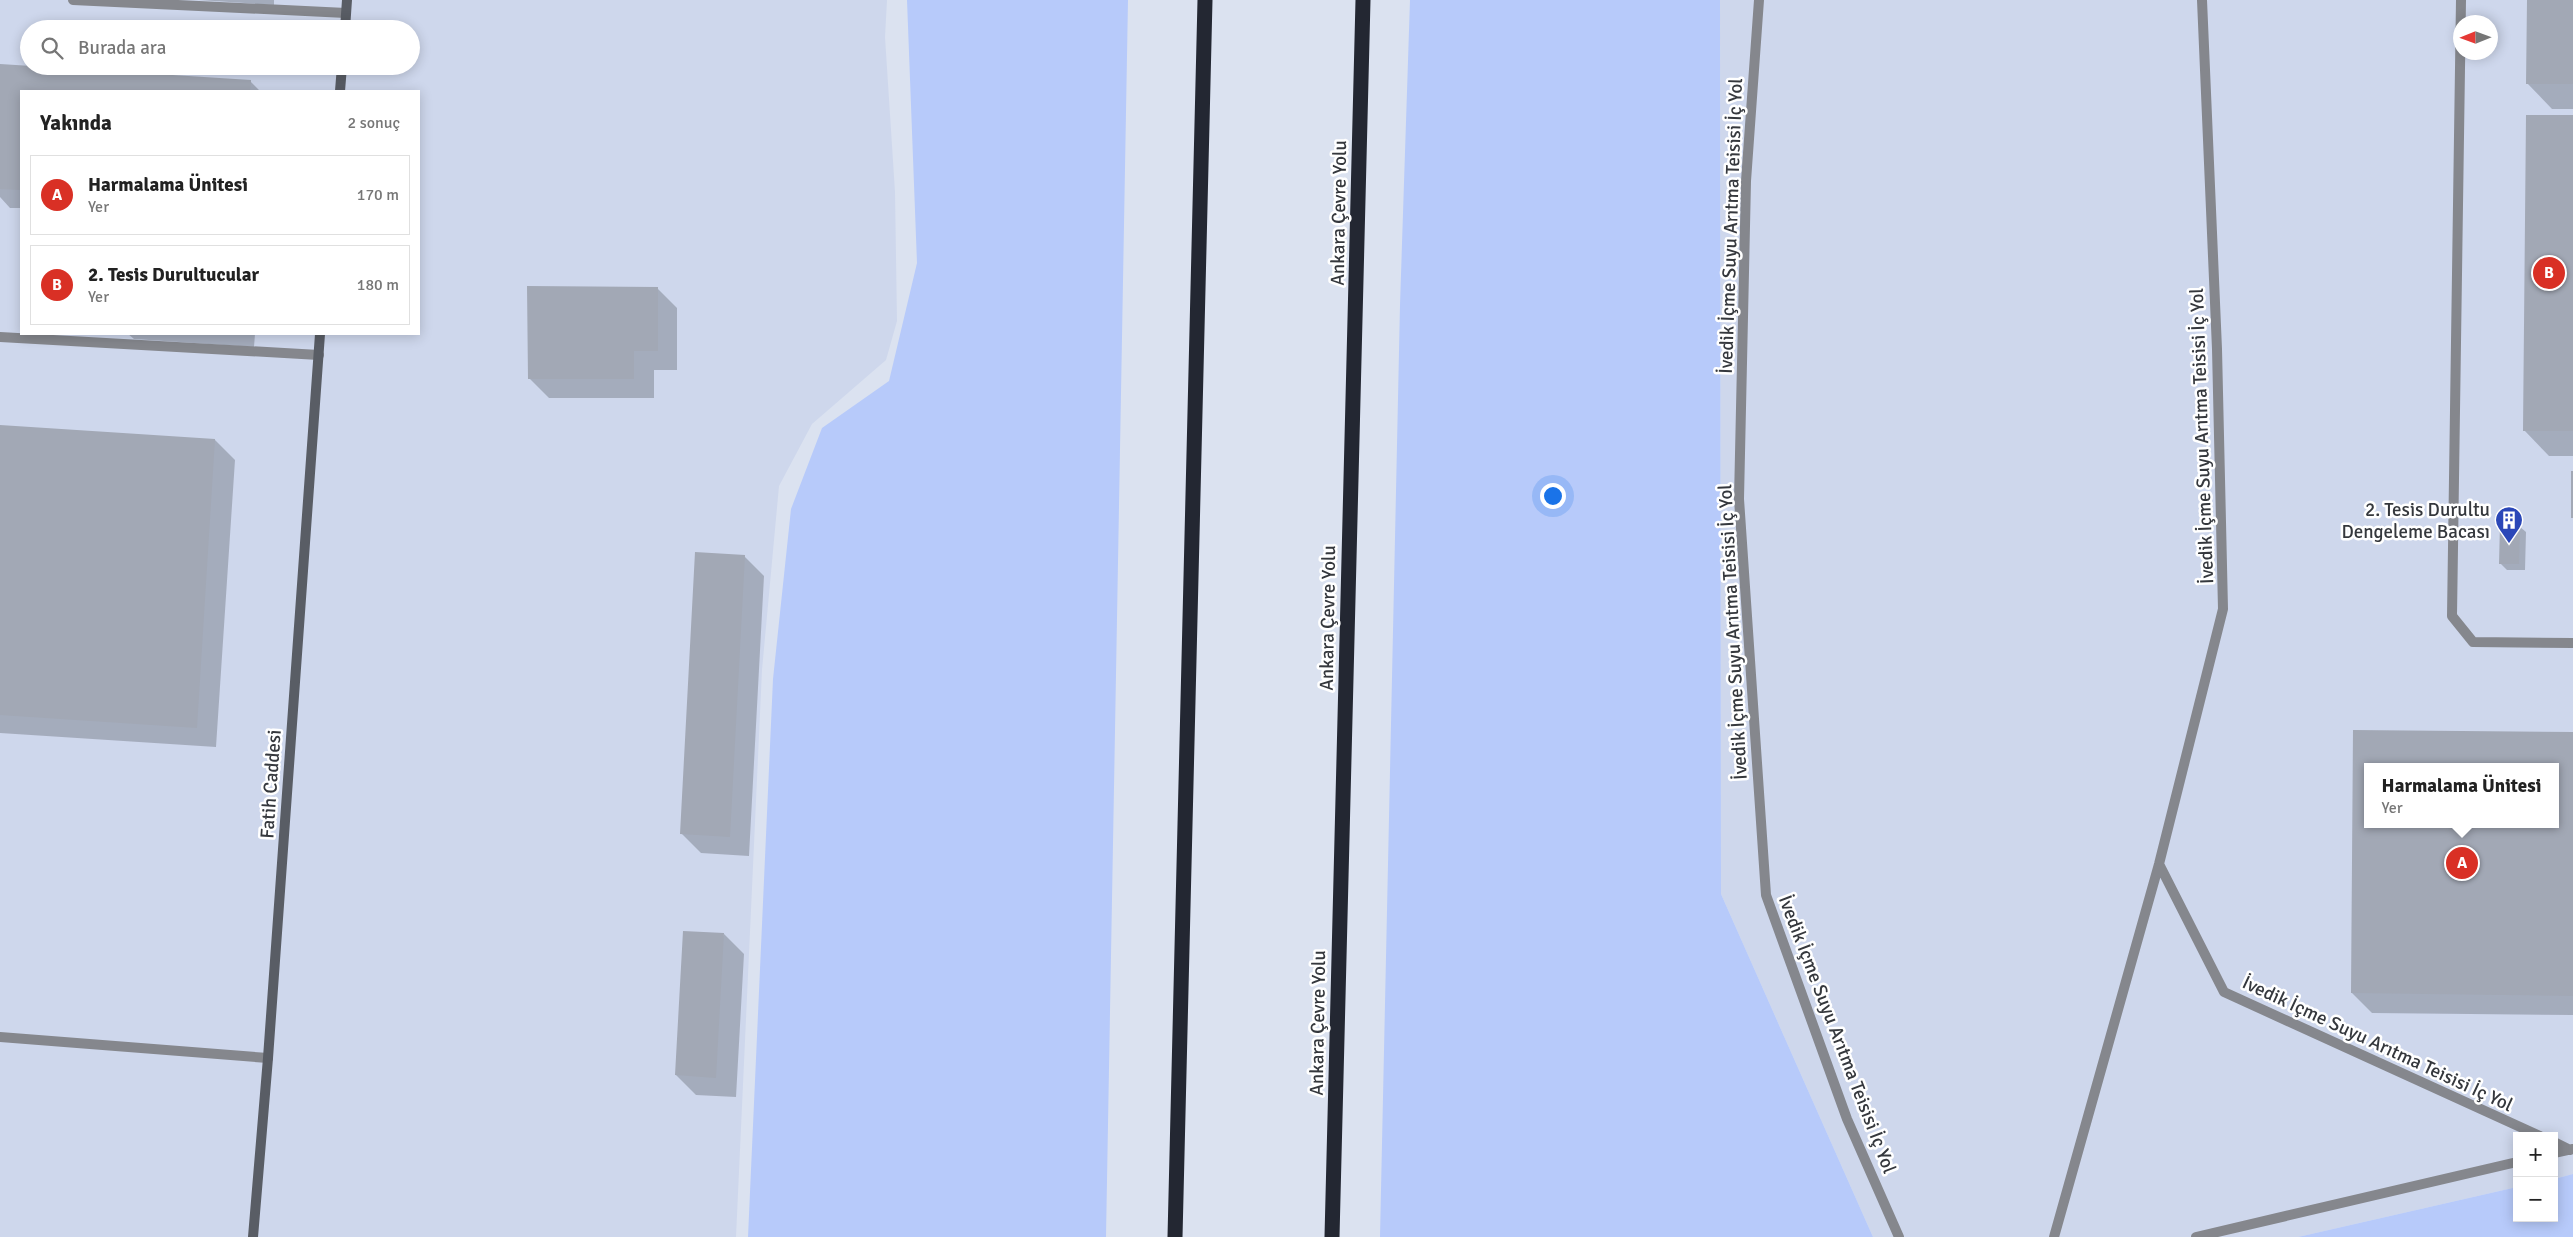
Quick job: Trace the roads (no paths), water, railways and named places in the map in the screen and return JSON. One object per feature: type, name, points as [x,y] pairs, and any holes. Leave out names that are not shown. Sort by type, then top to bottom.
[{"type":"highway","points":[[1175,1237],[1206,0]]},
{"type":"highway","name":"Ankara Çevre Yolu","points":[[1332,1237],[1363,0]]},
{"type":"street","points":[[346,20],[347,0]]},
{"type":"street","points":[[340,90],[341,75]]},
{"type":"street","name":"Fatih Caddesi","points":[[253,1237],[268,1058],[320,335]]},
{"type":"lane","points":[[74,0],[346,13]]},
{"type":"lane","name":"İvedik İçme Suyu Arıtma Teisisi İç Yol","points":[[1759,0],[1746,181],[1739,499],[1766,894],[1847,1119],[1899,1237]]},
{"type":"lane","name":"İvedik İçme Suyu Arıtma Teisisi İç Yol","points":[[2054,1237],[2159,864],[2223,610],[2217,349],[2202,0]]},
{"type":"lane","points":[[2460,0],[2452,616],[2473,642],[2573,643]]},
{"type":"lane","points":[[0,337],[319,355]]},
{"type":"lane","name":"İvedik İçme Suyu Arıtma Teisisi İç Yol","points":[[2159,864],[2224,992],[2531,1132]]},
{"type":"lane","points":[[0,1037],[268,1058]]},
{"type":"lane","points":[[2558,1144],[2572,1149]]},
{"type":"lane","points":[[2558,1152],[2572,1149]]},
{"type":"lane","points":[[2196,1237],[2513,1163]]},
{"type":"place","name":"2. Tesis Durultucular","points":[[2549,273]]},
{"type":"place","name":"2. Tesis Durultu Dengeleme Bacası","points":[[2509,544]]},
{"type":"place","name":"Harmalama Ünitesi","points":[[2462,863]]}]
